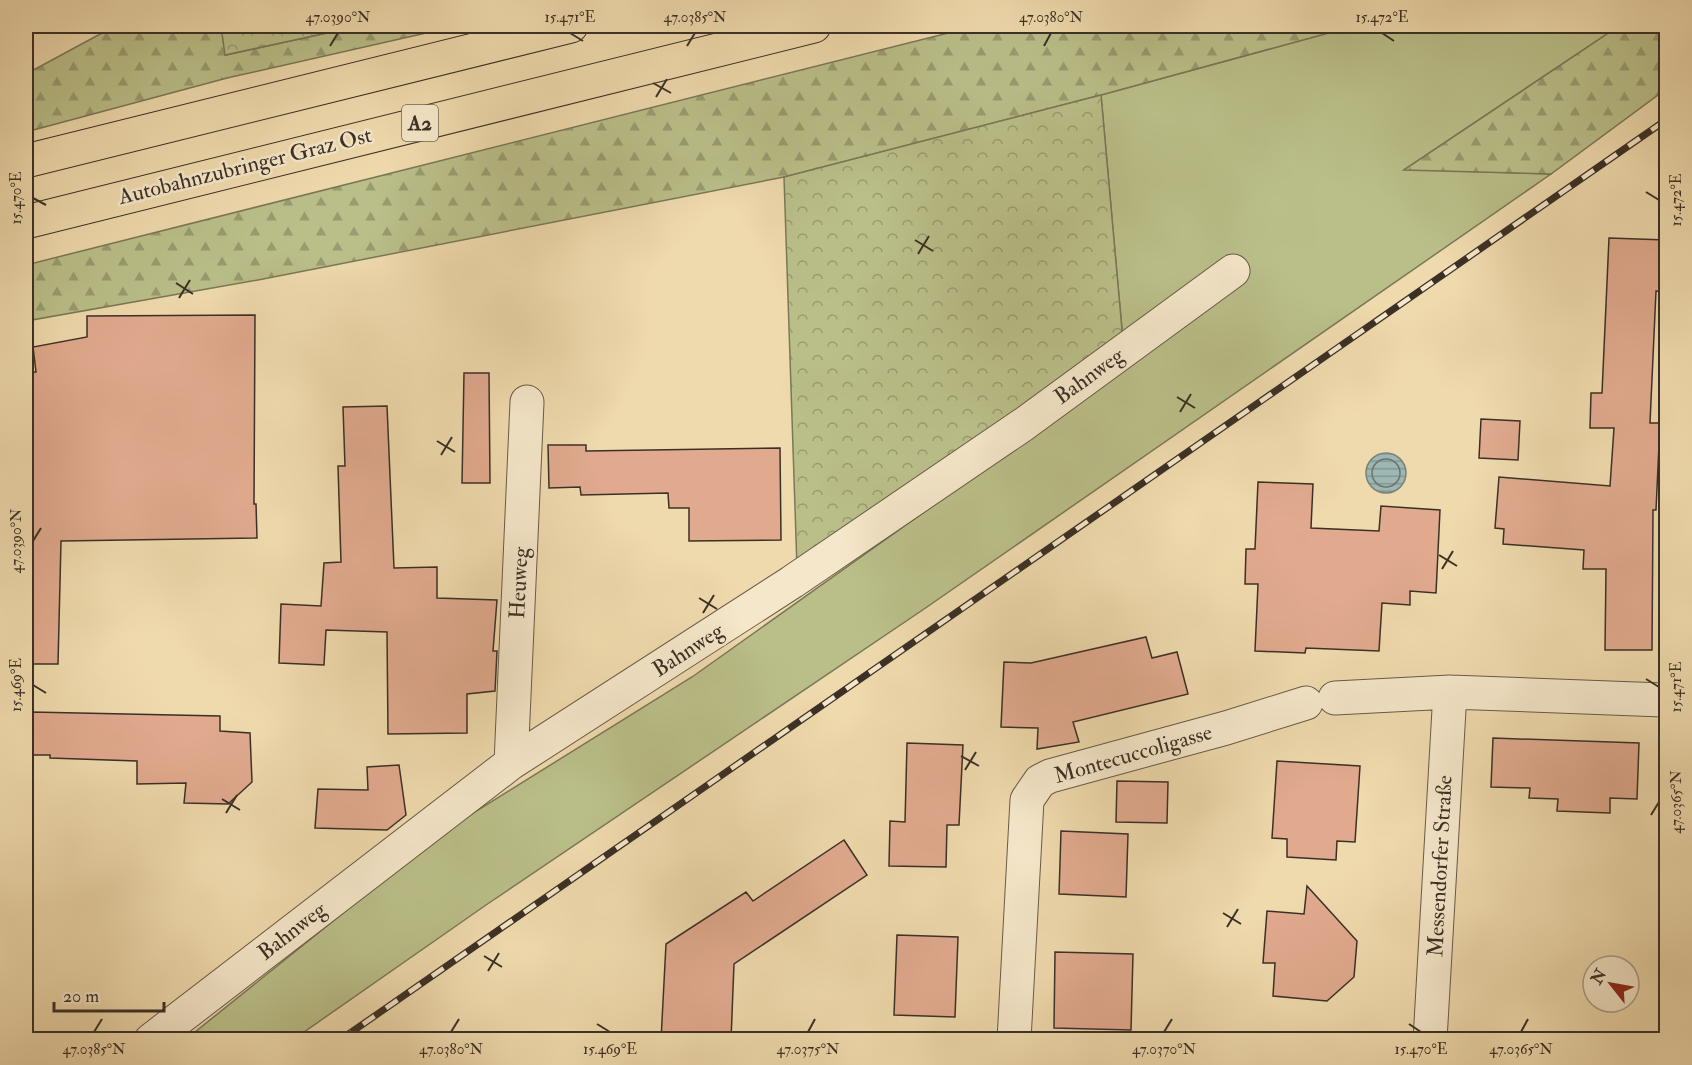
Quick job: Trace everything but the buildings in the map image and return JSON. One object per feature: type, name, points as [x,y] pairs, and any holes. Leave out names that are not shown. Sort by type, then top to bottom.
[{"type":"highway","points":[[26,161],[571,26]]},
{"type":"highway","name":"Autobahnzubringer Graz Ost","points":[[26,222],[814,26]]},
{"type":"street","name":"Bahnweg","points":[[151,1040],[511,763],[802,576],[1024,424],[1233,271]]},
{"type":"street","name":"Heuweg","points":[[511,763],[527,402]]},
{"type":"street","name":"Montecuccoligasse","points":[[1014,1040],[1027,800],[1040,782],[1050,776],[1320,700],[1450,692],[1663,700]]},
{"type":"street","name":"Messendorfer Straße","points":[[1430,1040],[1450,692]]},
{"type":"green space","points":[[115,26],[221,26],[226,55],[359,26],[457,26],[227,78],[26,132],[26,74]]},
{"type":"green space","points":[[221,26],[359,26],[225,55]]},
{"type":"green space","points":[[976,26],[1354,26],[1101,95],[784,177],[258,280],[26,321],[26,265]]},
{"type":"green space","points":[[1354,26],[1619,26],[1405,169],[1551,174],[927,607],[486,905],[294,1039],[185,1040],[449,828],[692,677],[1038,431],[1123,341],[1101,95]]},
{"type":"green space","points":[[1619,26],[1666,26],[1666,89],[1551,174],[1404,170]]},
{"type":"green space","points":[[1101,95],[1123,341],[797,568],[784,177]]},
{"type":"water","points":[[1386,453],[1400,459],[1406,473],[1400,487],[1386,493],[1372,487],[1366,473],[1372,459]]},
{"type":"railway","points":[[340,1040],[1666,120]]}]
